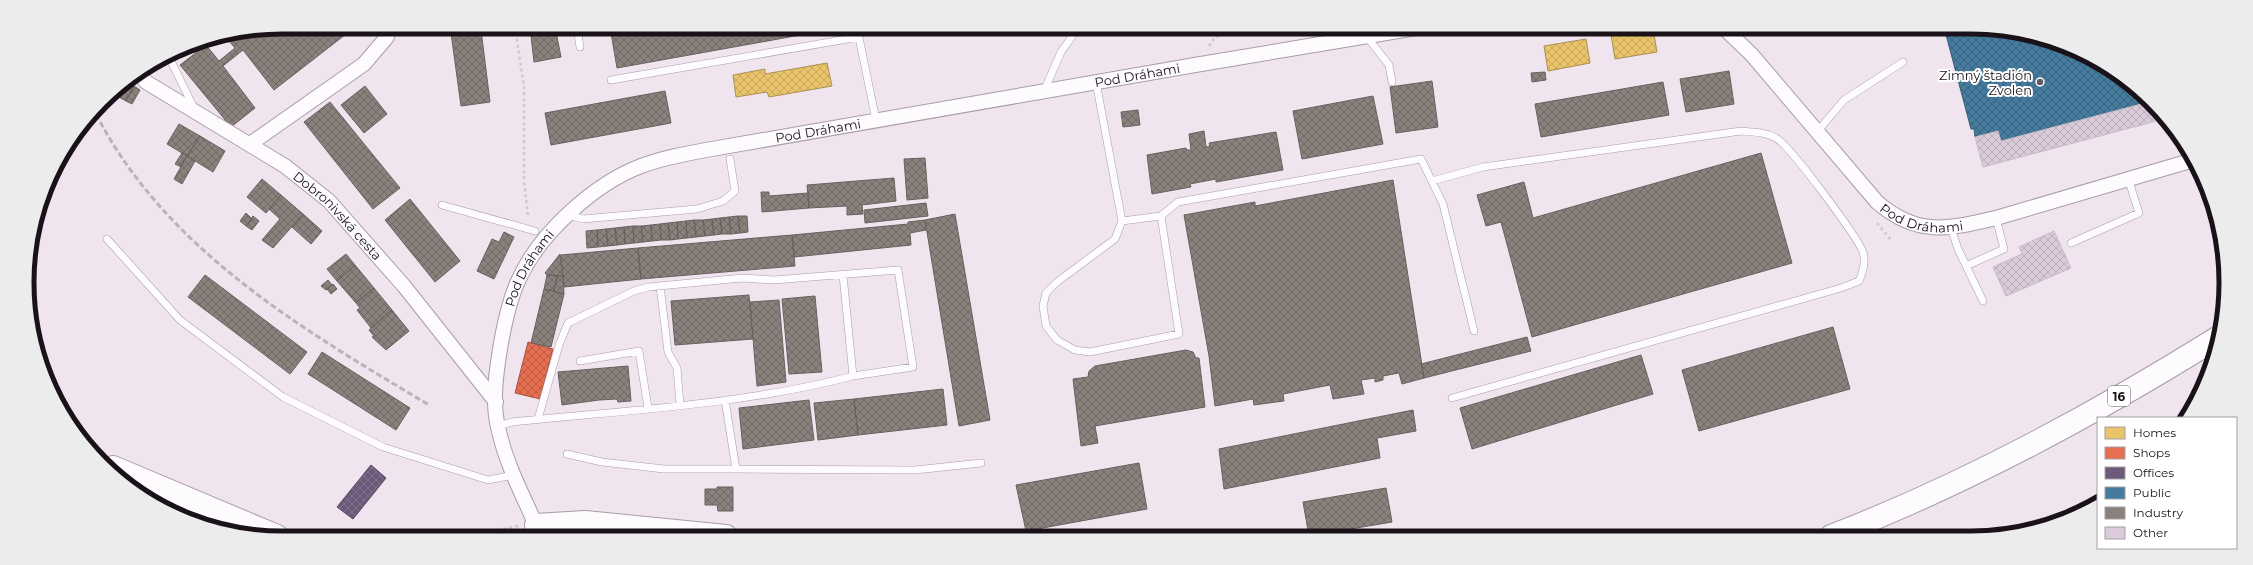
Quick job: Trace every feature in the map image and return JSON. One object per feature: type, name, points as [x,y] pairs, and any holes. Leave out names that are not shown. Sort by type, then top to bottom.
[{"type":"main road","name":"16","points":[[1843,531],[1951,484],[2019,451],[2089,414],[2212,341]]},
{"type":"main road","points":[[120,470],[262,530]]},
{"type":"main road","points":[[536,525],[585,522],[676,531]]},
{"type":"street","points":[[250,144],[364,64],[387,37],[387,34]]},
{"type":"street","name":"Pod Dráhami","points":[[536,525],[514,475],[497,426],[496,382],[501,341],[512,298],[519,279],[542,242],[568,215],[617,178],[640,166],[670,157],[1360,34]]},
{"type":"street","name":"Pod Dráhami","points":[[1730,34],[1752,55],[1866,190],[1889,212],[1911,224],[1925,227],[1951,228],[1996,218],[2188,162]]},
{"type":"street","name":"Dobronivská cesta","points":[[142,77],[146,82],[285,166],[329,201],[404,286],[496,402]]},
{"type":"lane","points":[[578,34],[580,47]]},
{"type":"lane","points":[[858,34],[876,120]]},
{"type":"lane","points":[[1044,91],[1061,52],[1074,34]]},
{"type":"lane","points":[[1367,34],[1389,65],[1392,82]]},
{"type":"lane","points":[[611,80],[859,37]]},
{"type":"lane","points":[[170,61],[196,112]]},
{"type":"lane","points":[[1817,132],[1844,100],[1903,62]]},
{"type":"lane","points":[[1096,82],[1122,221],[1115,239],[1057,282],[1046,293],[1043,306],[1046,326],[1057,340],[1075,350],[1090,352],[1179,334],[1161,216]]},
{"type":"lane","points":[[1432,181],[1491,166],[1741,131],[1764,133],[1777,139],[1796,159],[1856,238],[1863,254],[1864,268],[1860,282],[1452,398]]},
{"type":"lane","points":[[1122,221],[1161,216],[1178,202],[1421,158],[1443,204],[1474,331]]},
{"type":"lane","points":[[568,215],[583,219],[591,219],[697,209],[723,201],[734,191],[730,159]]},
{"type":"lane","points":[[2072,243],[2139,213],[2128,178]]},
{"type":"lane","points":[[442,205],[535,231]]},
{"type":"lane","points":[[1966,266],[2004,249],[1996,218]]},
{"type":"lane","points":[[1951,228],[1958,249],[1983,301]]},
{"type":"lane","points":[[107,239],[180,320],[283,397],[383,447],[488,480],[514,475]]},
{"type":"lane","points":[[497,426],[538,419],[725,400],[806,388],[853,376],[913,367],[898,270],[774,280],[742,278],[660,286],[634,291],[568,323],[559,345],[538,419]]},
{"type":"lane","points":[[843,275],[853,376]]},
{"type":"lane","points":[[660,286],[668,352],[677,368],[680,405]]},
{"type":"lane","points":[[580,361],[639,351],[648,408]]},
{"type":"lane","points":[[725,400],[736,469]]},
{"type":"lane","points":[[567,454],[602,462],[664,469],[915,470],[981,463]]},
{"type":"path","points":[[517,34],[524,87],[524,180],[528,218],[535,231]]},
{"type":"path","points":[[1195,64],[1215,37],[1233,34]]},
{"type":"path","points":[[1874,220],[1892,241]]},
{"type":"path","points":[[494,531],[519,526],[536,525]]},
{"type":"building: Homes","points":[[1654,34],[1657,52],[1615,59],[1611,35]]},
{"type":"building: Homes","points":[[1586,39],[1590,63],[1548,71],[1544,46]]},
{"type":"building: Homes","points":[[827,63],[832,86],[769,97],[767,92],[736,97],[733,75],[765,69],[765,74]]},
{"type":"building: Shops","points":[[528,342],[553,349],[540,399],[515,393]]},
{"type":"building: Offices","points":[[371,465],[386,478],[353,519],[337,507]]},
{"type":"building: Public","name":"Zimný štadión Zvolen","points":[[1946,34],[2003,36],[2035,42],[2050,47],[2095,67],[2122,85],[2142,104],[2001,141],[1998,131],[1975,137],[1974,129],[1971,129]]},
{"type":"building: Industry","points":[[282,34],[346,34],[274,90],[243,50],[223,66],[255,108],[231,127],[180,65],[207,46],[219,61],[235,48],[229,41],[250,36]]},
{"type":"building: Industry","points":[[451,34],[482,34],[490,102],[461,106]]},
{"type":"building: Industry","points":[[531,34],[556,34],[561,57],[534,62]]},
{"type":"building: Industry","points":[[611,34],[806,34],[617,68]]},
{"type":"building: Industry","points":[[1729,71],[1734,104],[1686,112],[1680,79]]},
{"type":"building: Industry","points":[[1545,72],[1546,80],[1532,82],[1531,73]]},
{"type":"building: Industry","points":[[1432,81],[1438,127],[1396,133],[1390,87]]},
{"type":"building: Industry","points":[[1663,82],[1669,115],[1541,137],[1535,104]]},
{"type":"building: Industry","points":[[132,85],[134,86],[126,101],[118,97]]},
{"type":"building: Industry","points":[[134,86],[140,90],[132,104],[126,101]]},
{"type":"building: Industry","points":[[365,86],[387,114],[364,133],[341,105]]},
{"type":"building: Industry","points":[[665,91],[671,123],[551,145],[545,113]]},
{"type":"building: Industry","points":[[1373,96],[1383,144],[1302,159],[1293,111]]},
{"type":"building: Industry","points":[[330,102],[400,188],[373,209],[304,122]]},
{"type":"building: Industry","points":[[1138,110],[1140,125],[1123,127],[1121,112]]},
{"type":"building: Industry","points":[[179,124],[200,136],[187,156],[167,144]]},
{"type":"building: Industry","points":[[1204,131],[1206,147],[1210,146],[1209,143],[1276,132],[1283,170],[1216,182],[1216,179],[1190,184],[1191,187],[1152,194],[1147,155],[1186,148],[1187,150],[1191,150],[1189,134]]},
{"type":"building: Industry","points":[[200,136],[225,151],[213,172],[187,156]]},
{"type":"building: Industry","points":[[182,153],[187,156],[181,167],[175,164]]},
{"type":"building: Industry","points":[[1761,153],[1792,263],[1532,337],[1501,222],[1486,226],[1477,195],[1524,182],[1533,218]]},
{"type":"building: Industry","points":[[187,156],[195,161],[182,184],[174,179]]},
{"type":"building: Industry","points":[[925,158],[928,198],[907,200],[904,159]]},
{"type":"building: Industry","points":[[894,178],[896,201],[862,205],[863,214],[847,215],[847,206],[809,208],[807,185]]},
{"type":"building: Industry","points":[[262,179],[281,195],[266,213],[247,197]]},
{"type":"building: Industry","points":[[1393,180],[1424,378],[1402,384],[1399,373],[1383,376],[1383,380],[1375,382],[1375,378],[1361,380],[1364,394],[1333,399],[1330,385],[1283,394],[1284,401],[1254,405],[1253,399],[1215,406],[1209,356],[1184,215],[1255,202],[1255,206]]},
{"type":"building: Industry","points":[[761,192],[769,192],[769,196],[808,193],[809,208],[762,212]]},
{"type":"building: Industry","points":[[281,195],[303,214],[273,248],[262,240],[280,219],[269,209]]},
{"type":"building: Industry","points":[[410,199],[460,261],[435,282],[385,220]]},
{"type":"building: Industry","points":[[926,203],[928,216],[865,223],[864,210]]},
{"type":"building: Industry","points":[[246,213],[252,219],[246,226],[240,221]]},
{"type":"building: Industry","points":[[303,214],[322,231],[311,244],[292,227]]},
{"type":"building: Industry","points":[[955,214],[990,420],[959,426],[925,220]]},
{"type":"building: Industry","points":[[253,216],[259,221],[252,230],[246,226]]},
{"type":"building: Industry","points":[[738,216],[747,216],[748,232],[740,233]]},
{"type":"building: Industry","points":[[738,216],[740,233],[731,234],[729,217]]},
{"type":"building: Industry","points":[[729,217],[731,234],[722,234],[720,218]]},
{"type":"building: Industry","points":[[720,218],[722,234],[714,235],[712,219]]},
{"type":"building: Industry","points":[[712,219],[714,235],[705,236],[703,220]]},
{"type":"building: Industry","points":[[694,220],[696,237],[687,238],[686,221]]},
{"type":"building: Industry","points":[[694,220],[703,220],[705,236],[696,237]]},
{"type":"building: Industry","points":[[925,220],[926,230],[910,233],[911,245],[794,257],[792,235],[908,224],[908,222]]},
{"type":"building: Industry","points":[[686,221],[687,238],[678,239],[677,222]]},
{"type":"building: Industry","points":[[677,222],[678,239],[670,240],[668,223]]},
{"type":"building: Industry","points":[[668,223],[670,240],[661,240],[660,224]]},
{"type":"building: Industry","points":[[660,224],[661,240],[652,241],[651,225]]},
{"type":"building: Industry","points":[[651,225],[652,241],[643,242],[641,226]]},
{"type":"building: Industry","points":[[633,226],[634,243],[625,244],[624,227]]},
{"type":"building: Industry","points":[[633,226],[641,226],[643,242],[634,243]]},
{"type":"building: Industry","points":[[624,227],[625,244],[617,245],[615,228]]},
{"type":"building: Industry","points":[[615,228],[617,245],[608,246],[606,229]]},
{"type":"building: Industry","points":[[606,229],[608,246],[598,247],[597,230]]},
{"type":"building: Industry","points":[[597,230],[598,247],[587,248],[586,231]]},
{"type":"building: Industry","points":[[504,232],[514,237],[494,279],[477,271],[492,239],[499,242]]},
{"type":"building: Industry","points":[[792,235],[795,266],[641,279],[638,248]]},
{"type":"building: Industry","points":[[638,248],[641,279],[564,287],[561,255]]},
{"type":"building: Industry","points":[[346,254],[355,265],[337,281],[327,269]]},
{"type":"building: Industry","points":[[560,254],[563,276],[547,275],[545,273]]},
{"type":"building: Industry","points":[[355,265],[374,288],[356,303],[337,281]]},
{"type":"building: Industry","points":[[205,275],[307,352],[290,374],[188,297]]},
{"type":"building: Industry","points":[[547,275],[557,276],[554,291],[544,289]]},
{"type":"building: Industry","points":[[557,276],[563,276],[564,294],[554,291]]},
{"type":"building: Industry","points":[[328,280],[332,285],[326,290],[321,286]]},
{"type":"building: Industry","points":[[333,284],[337,289],[331,294],[327,289]]},
{"type":"building: Industry","points":[[374,288],[392,310],[371,328],[357,310],[360,308],[356,303]]},
{"type":"building: Industry","points":[[544,289],[564,294],[551,347],[531,343]]},
{"type":"building: Industry","points":[[749,295],[753,339],[675,345],[671,301]]},
{"type":"building: Industry","points":[[815,296],[822,372],[789,374],[782,299]]},
{"type":"building: Industry","points":[[779,300],[786,382],[757,386],[750,302]]},
{"type":"building: Industry","points":[[392,310],[409,331],[386,350],[372,337],[374,336],[369,330]]},
{"type":"building: Industry","points":[[1833,327],[1850,389],[1699,431],[1682,370]]},
{"type":"building: Industry","points":[[1527,337],[1531,351],[1424,378],[1421,364]]},
{"type":"building: Industry","points":[[1186,350],[1193,352],[1196,358],[1199,358],[1205,407],[1095,426],[1098,443],[1081,446],[1073,379],[1088,377],[1089,371],[1095,366]]},
{"type":"building: Industry","points":[[322,352],[410,408],[396,430],[308,374]]},
{"type":"building: Industry","points":[[1641,355],[1653,394],[1472,449],[1460,408]]},
{"type":"building: Industry","points":[[628,366],[631,401],[618,402],[617,399],[599,400],[562,405],[558,372]]},
{"type":"building: Industry","points":[[943,389],[947,425],[858,435],[854,399]]},
{"type":"building: Industry","points":[[854,399],[858,435],[818,440],[814,403]]},
{"type":"building: Industry","points":[[809,400],[814,440],[743,449],[739,408]]},
{"type":"building: Industry","points":[[1413,410],[1416,431],[1377,438],[1380,458],[1224,489],[1219,449]]},
{"type":"building: Industry","points":[[1139,463],[1147,509],[1026,531],[1016,485]]},
{"type":"building: Industry","points":[[717,487],[733,487],[733,511],[718,511],[717,505],[705,505],[705,489],[717,489]]},
{"type":"building: Industry","points":[[1386,488],[1392,522],[1339,531],[1308,531],[1303,502]]},
{"type":"building: Other","points":[[2142,104],[2158,120],[1983,167],[1975,137],[1998,131],[2001,141]]},
{"type":"building: Other","points":[[2054,231],[2071,268],[2006,296],[1993,267],[2022,254],[2019,247]]},
{"type":"railway","points":[[98,117],[125,162],[160,206],[199,246],[241,282],[286,315],[333,347],[429,405]]},
{"type":"place","name":"Zimný štadión Zvolen","points":[[2040,82]]}]
